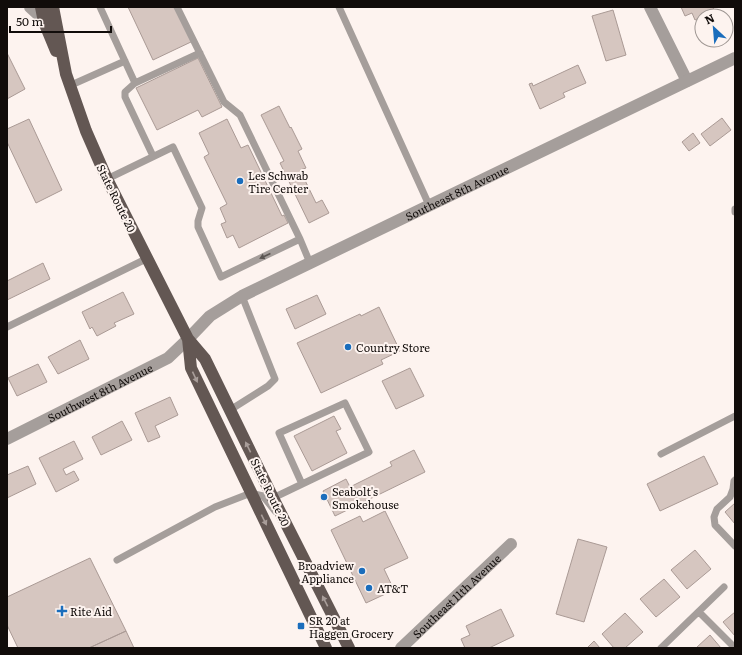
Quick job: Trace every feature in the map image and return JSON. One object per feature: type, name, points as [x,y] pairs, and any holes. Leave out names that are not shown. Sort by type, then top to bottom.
[{"type":"main road","name":"State Route 20","points":[[53,7],[69,86],[86,131],[107,179],[188,339],[205,359],[349,648]]},
{"type":"main road","name":"State Route 20","points":[[42,13],[66,74]]},
{"type":"main road","name":"State Route 20","points":[[188,339],[191,368],[326,648]]},
{"type":"street","points":[[30,7],[42,13]]},
{"type":"street","points":[[650,7],[687,81]]},
{"type":"street","name":"Southeast 8th Avenue","points":[[188,339],[210,316],[242,296],[735,58]]},
{"type":"street","name":"Southwest 8th Avenue","points":[[7,439],[168,358],[188,339]]},
{"type":"street","name":"Southeast 11th Avenue","points":[[401,648],[511,544]]},
{"type":"lane","points":[[100,7],[135,83]]},
{"type":"lane","points":[[177,7],[224,102],[240,115],[300,239],[310,263]]},
{"type":"lane","points":[[339,7],[429,205]]},
{"type":"lane","points":[[153,156],[125,97],[125,92],[135,83],[200,53]]},
{"type":"lane","points":[[69,86],[125,61]]},
{"type":"lane","points":[[107,179],[173,147],[202,208],[198,226],[221,277],[300,239]]},
{"type":"lane","points":[[7,326],[148,258]]},
{"type":"lane","points":[[230,410],[268,386],[275,379],[242,296]]},
{"type":"lane","points":[[273,498],[369,452],[345,402],[279,433],[302,484]]},
{"type":"lane","points":[[661,454],[735,416]]},
{"type":"lane","points":[[735,480],[730,497],[717,509],[714,517],[715,525],[735,546]]},
{"type":"lane","points":[[117,560],[215,507],[251,493],[263,496],[289,530]]},
{"type":"lane","points":[[661,648],[724,587]]},
{"type":"lane","points":[[699,612],[735,648]]},
{"type":"building","points":[[128,7],[176,7],[193,41],[153,60]]},
{"type":"building","points":[[681,7],[713,7],[694,8],[694,18],[692,13],[685,16]]},
{"type":"building","points":[[613,10],[626,55],[606,61],[592,16]]},
{"type":"building","points":[[7,53],[25,89],[7,99]]},
{"type":"building","points":[[198,58],[222,107],[202,117],[198,110],[157,130],[136,88]]},
{"type":"building","points":[[578,65],[586,83],[563,93],[565,97],[540,109],[529,84],[532,83],[533,86]]},
{"type":"building","points":[[279,106],[302,149],[298,151],[306,168],[300,170],[316,203],[322,200],[329,213],[309,223],[280,163],[284,161],[261,115]]},
{"type":"building","points":[[722,118],[731,130],[710,146],[701,134]]},
{"type":"building","points":[[29,119],[62,190],[36,203],[7,142],[7,129]]},
{"type":"building","name":"Les Schwab Tire Center","points":[[227,119],[241,148],[248,145],[282,216],[284,215],[288,223],[239,248],[233,235],[227,238],[221,224],[226,222],[220,208],[227,204],[204,157],[209,154],[199,133]]},
{"type":"building","points":[[693,133],[700,143],[689,151],[682,142]]},
{"type":"building","points":[[43,263],[50,279],[7,300],[7,281]]},
{"type":"building","points":[[123,292],[134,314],[114,323],[116,326],[97,336],[92,327],[90,329],[82,312]]},
{"type":"building","points":[[317,295],[326,314],[295,329],[286,309]]},
{"type":"building","name":"Country Store","points":[[379,307],[400,351],[381,360],[383,364],[321,393],[297,343],[360,314],[361,316]]},
{"type":"building","points":[[80,340],[89,359],[58,374],[48,357]]},
{"type":"building","points":[[38,364],[47,382],[17,396],[8,378]]},
{"type":"building","points":[[410,368],[424,396],[396,409],[382,381]]},
{"type":"building","points":[[170,397],[178,415],[155,426],[160,437],[148,442],[135,413]]},
{"type":"building","points":[[334,416],[341,429],[336,431],[347,453],[312,471],[294,436]]},
{"type":"building","points":[[122,421],[132,440],[101,455],[92,437]]},
{"type":"building","points":[[74,441],[83,459],[63,469],[66,475],[74,471],[79,480],[56,492],[39,458]]},
{"type":"building","points":[[414,450],[425,472],[335,516],[323,491],[346,479],[350,487],[392,466],[390,462]]},
{"type":"building","points":[[704,456],[718,484],[660,511],[647,484]]},
{"type":"building","points":[[28,466],[36,484],[7,498],[7,475]]},
{"type":"building","points":[[735,503],[735,524],[725,512]]},
{"type":"building","points":[[385,511],[408,558],[384,569],[394,590],[366,603],[331,530],[360,516],[363,522]]},
{"type":"building","points":[[578,539],[607,547],[584,622],[556,614]]},
{"type":"building","points":[[695,550],[711,569],[687,589],[671,570]]},
{"type":"building","name":"Rite Aid","points":[[90,558],[126,631],[89,648],[18,648],[7,625],[7,597]]},
{"type":"building","points":[[664,579],[680,597],[656,617],[640,599]]},
{"type":"building","points":[[501,609],[514,636],[489,648],[465,648],[461,639],[470,635],[466,626]]},
{"type":"building","points":[[735,612],[735,636],[723,622]]},
{"type":"building","points":[[625,613],[643,632],[625,648],[614,648],[602,634]]},
{"type":"building","points":[[126,631],[134,648],[89,648]]},
{"type":"building","points":[[710,635],[721,648],[696,648]]},
{"type":"building","points":[[594,641],[600,648],[587,648]]},
{"type":"place","name":"Les Schwab Tire Center","points":[[240,181]]},
{"type":"place","name":"Country Store","points":[[348,347]]},
{"type":"place","name":"Seabolt's Smokehouse","points":[[324,497]]},
{"type":"place","name":"Broadview Appliance","points":[[362,571]]},
{"type":"place","name":"AT&T","points":[[369,588]]},
{"type":"place","name":"Rite Aid","points":[[62,611]]},
{"type":"place","name":"SR 20 at Haggen Grocery","points":[[301,626]]}]
